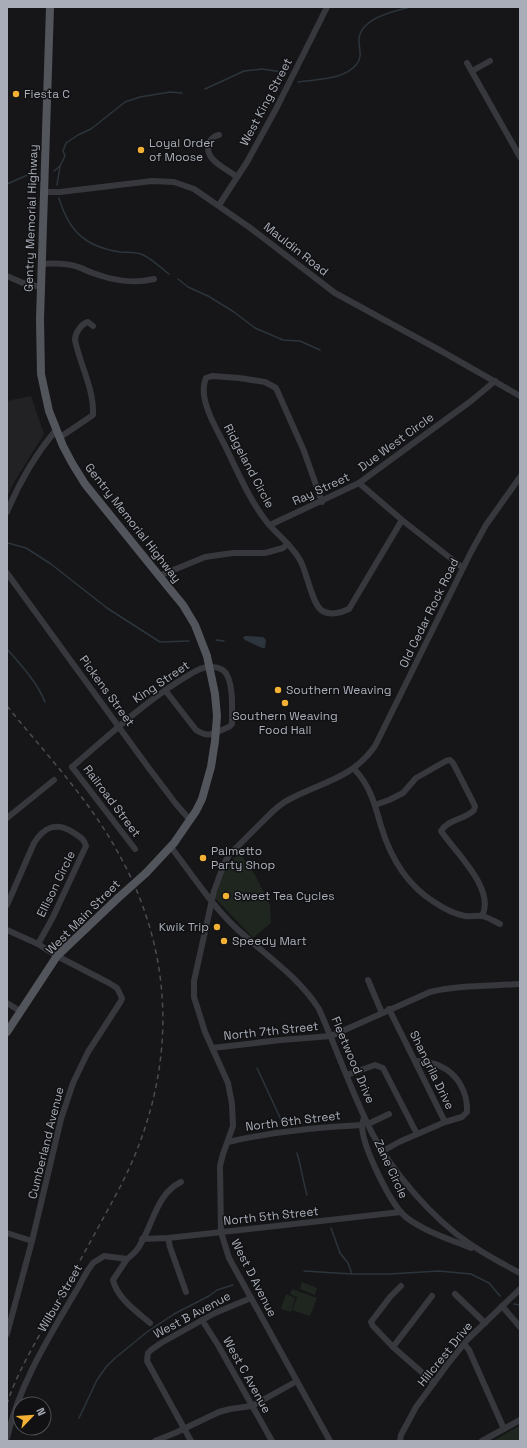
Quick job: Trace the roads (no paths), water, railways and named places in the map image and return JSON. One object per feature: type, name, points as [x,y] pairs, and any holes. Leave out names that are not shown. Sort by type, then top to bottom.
[{"type":"main road","name":"Gentry Memorial Highway","points":[[50,7],[40,326],[41,370],[49,411],[72,463],[86,484],[183,605],[195,625],[203,643],[210,666],[215,694],[217,716],[216,733],[211,767],[202,799],[190,820],[171,847]]},
{"type":"main road","name":"West Main Street","points":[[7,1032],[57,956],[171,847]]},
{"type":"street","name":"West King Street","points":[[218,205],[247,162],[276,109],[327,7]]},
{"type":"street","points":[[472,71],[490,61]]},
{"type":"street","points":[[467,63],[520,157]]},
{"type":"street","points":[[497,116],[503,113]]},
{"type":"street","points":[[219,135],[210,140],[208,147],[210,155],[213,161],[228,170],[237,178]]},
{"type":"street","name":"Mauldin Road","points":[[44,192],[60,192],[152,181],[174,182],[194,189],[249,226],[335,293],[520,396]]},
{"type":"street","points":[[41,264],[54,263],[79,267],[107,278],[145,282],[154,280]]},
{"type":"street","points":[[7,276],[23,283],[41,287]]},
{"type":"street","points":[[7,512],[26,472],[48,440],[94,415],[92,393],[74,336],[86,322],[93,326]]},
{"type":"street","name":"Ridgeland Circle","points":[[322,502],[304,451],[276,388],[265,382],[246,379],[212,376],[206,378],[203,384],[204,395],[209,413],[243,482],[257,508],[299,559],[306,574],[312,594],[319,608],[325,613],[343,613],[349,609],[402,520]]},
{"type":"street","name":"Due West Circle","points":[[463,568],[359,484],[471,401],[495,381]]},
{"type":"street","name":"Old Cedar Rock Road","points":[[212,903],[217,882],[224,864],[230,855],[276,808],[287,800],[354,769],[376,746],[463,568],[486,525],[520,477]]},
{"type":"street","name":"Ray Street","points":[[270,525],[359,484]]},
{"type":"street","points":[[159,576],[205,557],[227,553],[265,553],[283,548],[288,544]]},
{"type":"street","name":"Pickens Street","points":[[7,573],[118,726],[176,804],[190,820]]},
{"type":"street","points":[[165,690],[196,730],[203,734],[216,733],[230,727],[232,724],[232,699],[229,679],[225,672],[210,666]]},
{"type":"street","name":"King Street","points":[[72,767],[118,726],[165,690],[200,669],[210,666]]},
{"type":"street","points":[[376,805],[404,793],[416,778],[446,761],[450,760],[454,763],[474,806],[474,810],[464,817],[444,826],[440,831],[469,867],[481,886],[486,909],[482,916]]},
{"type":"street","name":"Railroad Street","points":[[72,767],[135,849]]},
{"type":"street","points":[[354,769],[368,787],[376,805],[381,827],[390,851],[403,874],[433,902],[465,916],[482,916],[500,924]]},
{"type":"street","points":[[7,818],[54,780]]},
{"type":"street","name":"Ellison Circle","points":[[7,905],[34,843],[40,834],[48,828],[56,826],[69,829],[84,840],[86,846],[52,919],[38,944]]},
{"type":"street","name":"Fleetwood Drive","points":[[171,847],[212,903],[244,935],[296,979],[311,996],[319,1009],[331,1036],[364,1117]]},
{"type":"street","name":"West D Avenue","points":[[212,903],[194,981],[194,997],[205,1032],[228,1083],[232,1104],[233,1126],[220,1166],[221,1232],[230,1258],[330,1441]]},
{"type":"street","points":[[7,930],[38,944],[57,956]]},
{"type":"street","name":"Cumberland Avenue","points":[[7,1334],[62,1119],[73,1083],[88,1052],[121,1002],[122,998],[117,988],[57,956]]},
{"type":"street","points":[[368,980],[382,1013]]},
{"type":"street","name":"North 7th Street","points":[[212,1048],[331,1036],[430,992],[443,989],[520,984]]},
{"type":"street","points":[[7,1003],[20,1011]]},
{"type":"street","name":"Shangrila Drive","points":[[383,1150],[445,1122],[389,1009]]},
{"type":"street","points":[[416,1061],[439,1065],[447,1069],[455,1076],[462,1086],[467,1104],[467,1112],[462,1117],[445,1122]]},
{"type":"street","points":[[347,1075],[375,1065],[383,1068],[417,1134]]},
{"type":"street","points":[[389,1114],[365,1125],[397,1171],[431,1211],[452,1230],[494,1260],[520,1273]]},
{"type":"street","name":"Zane Circle","points":[[364,1117],[365,1140],[387,1192],[397,1208],[406,1217],[420,1227],[482,1252]]},
{"type":"street","name":"North 6th Street","points":[[228,1142],[262,1134],[327,1127],[365,1125]]},
{"type":"street","points":[[150,1323],[126,1302],[114,1287],[113,1280],[127,1259],[136,1250],[160,1203],[172,1186],[181,1182]]},
{"type":"street","name":"North 5th Street","points":[[142,1238],[168,1238],[401,1212]]},
{"type":"street","points":[[7,1233],[32,1241]]},
{"type":"street","points":[[168,1238],[186,1292]]},
{"type":"street","name":"Wilbur Street","points":[[7,1438],[9,1421],[32,1369],[93,1262],[104,1256],[127,1259]]},
{"type":"street","points":[[401,1286],[371,1322],[393,1347],[434,1383]]},
{"type":"street","name":"Hillcrest Drive","points":[[400,1441],[401,1435],[416,1407],[464,1344],[520,1289]]},
{"type":"street","points":[[455,1294],[484,1323]]},
{"type":"street","points":[[393,1347],[432,1296]]},
{"type":"street","name":"West B Avenue","points":[[191,1441],[147,1361],[147,1357],[151,1350],[161,1343],[215,1313],[251,1298]]},
{"type":"street","points":[[502,1306],[520,1327]]},
{"type":"street","name":"West C Avenue","points":[[202,1320],[222,1352],[272,1441]]},
{"type":"street","points":[[464,1344],[469,1350],[504,1429]]},
{"type":"street","points":[[155,1441],[219,1412],[252,1406],[297,1381]]},
{"type":"street","points":[[482,1441],[520,1420]]},
{"type":"waterway","points":[[298,82],[329,78],[344,74],[351,70],[360,58],[359,39],[361,32],[366,26],[387,13],[410,7]]},
{"type":"waterway","points":[[205,89],[244,71],[262,69],[282,72]]},
{"type":"waterway","points":[[54,171],[60,166],[65,156],[63,151],[66,143],[91,129],[125,102],[140,97],[170,92],[182,93]]},
{"type":"waterway","points":[[57,185],[60,166]]},
{"type":"waterway","points":[[7,184],[32,173]]},
{"type":"waterway","points":[[59,198],[68,220],[80,236],[88,242],[108,250],[133,252],[144,255],[169,274]]},
{"type":"waterway","points":[[178,279],[188,287],[208,296],[234,312],[255,328],[283,340],[300,341],[320,350]]},
{"type":"waterway","points":[[8,543],[26,548],[51,564],[107,608],[160,642],[189,641]]},
{"type":"waterway","points":[[216,640],[224,641]]},
{"type":"waterway","points":[[7,649],[33,681],[45,702]]},
{"type":"waterway","points":[[257,1068],[283,1124]]},
{"type":"waterway","points":[[297,1153],[307,1195]]},
{"type":"waterway","points":[[331,1228],[340,1253],[348,1263],[352,1274]]},
{"type":"waterway","points":[[304,1271],[352,1274],[389,1274],[439,1271],[471,1274],[489,1283],[500,1296]]},
{"type":"waterway","points":[[79,1418],[97,1380],[114,1359],[147,1332],[174,1314],[209,1296],[217,1290],[233,1285]]},
{"type":"waterway","points":[[514,1304],[520,1305]]},
{"type":"railway","points":[[7,706],[79,793],[92,811],[116,849],[137,890],[151,932],[160,975],[163,1018],[160,1061],[152,1104],[138,1147],[119,1189],[25,1362],[7,1404]]},
{"type":"place","name":"Fiesta C","points":[[16,94]]},
{"type":"place","name":"Loyal Order of Moose","points":[[141,150]]},
{"type":"place","name":"Southern Weaving","points":[[278,690]]},
{"type":"place","name":"Southern Weaving Food Hall","points":[[285,703]]},
{"type":"place","name":"Palmetto Party Shop","points":[[203,858]]},
{"type":"place","name":"Sweet Tea Cycles","points":[[226,896]]},
{"type":"place","name":"Kwik Trip","points":[[217,927]]},
{"type":"place","name":"Speedy Mart","points":[[224,941]]}]
